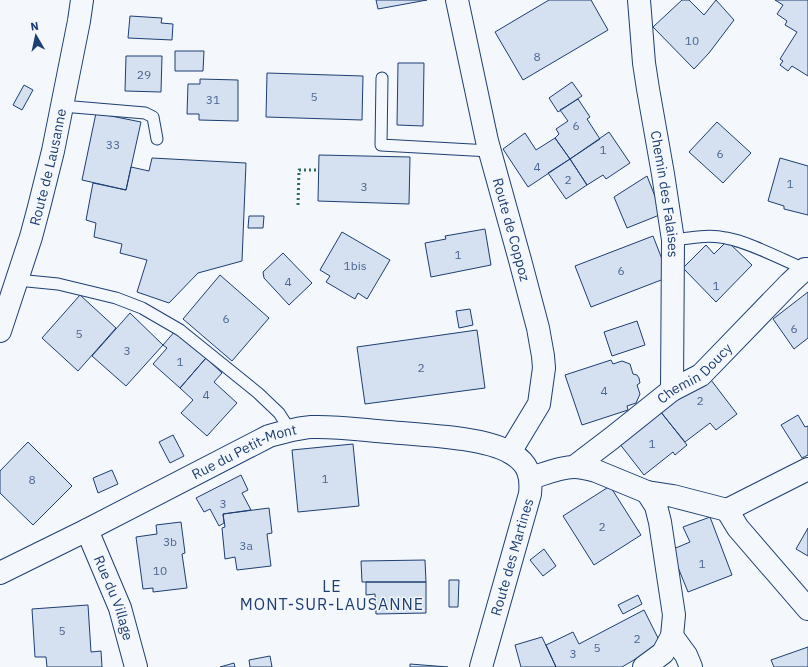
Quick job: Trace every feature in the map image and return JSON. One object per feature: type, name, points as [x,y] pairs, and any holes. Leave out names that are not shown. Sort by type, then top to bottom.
[{"type":"street","name":"Route de Lausanne","points":[[0,330],[31,237],[53,151],[82,0]]},
{"type":"street","name":"Route de Coppoz","points":[[457,0],[490,151],[541,342],[544,368],[539,404],[510,452]]},
{"type":"street","name":"Chemin des Falaises","points":[[639,0],[644,63],[673,240],[672,390]]},
{"type":"street","name":"Chemin Doucy","points":[[574,467],[672,390],[701,375],[806,269]]},
{"type":"street","name":"Rue du Petit-Mont","points":[[0,573],[269,436],[290,430],[310,427],[334,428],[424,436],[487,444],[510,452]]},
{"type":"street","name":"Route des Martines","points":[[481,667],[530,494],[531,478],[529,472],[524,464],[510,452]]},
{"type":"street","points":[[531,478],[574,467],[596,471],[647,492],[674,496],[727,510],[808,469]]},
{"type":"street","points":[[644,667],[663,653],[672,636],[674,615],[667,559],[660,522],[656,506],[647,492]]},
{"type":"street","points":[[727,510],[738,528],[808,609]]},
{"type":"street","name":"Rue du Village","points":[[87,530],[120,608],[136,667]]},
{"type":"street","points":[[672,636],[686,655],[691,667]]},
{"type":"lane","points":[[382,78],[381,145],[490,151]]},
{"type":"lane","points":[[62,106],[145,113],[153,117],[157,139]]},
{"type":"lane","points":[[673,240],[701,237],[725,237],[806,269]]},
{"type":"lane","points":[[17,280],[58,284],[116,298],[142,308],[180,330],[258,394],[279,413],[290,430]]},
{"type":"building","points":[[376,0],[427,0],[378,9]]},
{"type":"building","points":[[549,0],[591,0],[608,30],[523,80],[495,32]]},
{"type":"building","points":[[682,0],[689,0],[704,15],[716,0],[734,20],[709,53],[694,69],[653,27]]},
{"type":"building","points":[[775,0],[808,0],[808,76],[792,66],[788,71],[780,65],[783,61],[780,59],[797,32],[785,25],[787,21],[777,14],[783,5]]},
{"type":"building","points":[[130,16],[162,18],[161,23],[173,24],[172,40],[128,38]]},
{"type":"building","points":[[175,51],[204,51],[203,71],[175,71]]},
{"type":"building","points":[[126,56],[162,56],[161,92],[125,91]]},
{"type":"building","points":[[398,63],[424,63],[423,126],[397,125]]},
{"type":"building","points":[[267,73],[363,76],[362,120],[266,117]]},
{"type":"building","points":[[200,79],[238,80],[238,121],[199,120],[199,114],[187,114],[188,84],[200,84]]},
{"type":"building","points":[[572,82],[582,96],[558,112],[549,98]]},
{"type":"building","points":[[24,85],[33,90],[22,110],[13,105]]},
{"type":"building","points":[[578,99],[590,117],[587,119],[600,139],[570,159],[555,138],[559,134],[556,129],[568,121],[560,110]]},
{"type":"building","points":[[96,113],[141,122],[126,190],[82,180]]},
{"type":"building","points":[[717,122],[751,153],[723,183],[689,152]]},
{"type":"building","points":[[609,132],[630,163],[606,179],[603,175],[587,185],[570,159]]},
{"type":"building","points":[[525,133],[536,150],[555,138],[570,159],[528,187],[503,149]]},
{"type":"building","points":[[319,155],[410,157],[409,204],[318,201]]},
{"type":"building","points":[[152,158],[246,163],[242,261],[198,273],[169,303],[137,292],[147,260],[120,253],[122,244],[94,237],[96,223],[86,220],[93,183],[126,190],[131,167],[149,171]]},
{"type":"building","points":[[780,158],[808,166],[808,215],[784,209],[784,206],[768,201]]},
{"type":"building","points":[[570,159],[587,185],[566,199],[548,173]]},
{"type":"building","points":[[647,176],[662,214],[627,228],[614,197]]},
{"type":"building","points":[[249,216],[264,216],[263,228],[248,228]]},
{"type":"building","points":[[485,229],[491,265],[431,277],[425,243],[446,239],[445,236]]},
{"type":"building","points":[[342,232],[390,260],[367,299],[358,293],[355,299],[326,282],[330,276],[320,270]]},
{"type":"building","points":[[653,236],[669,277],[591,307],[575,266]]},
{"type":"building","points":[[727,241],[752,265],[716,302],[683,268],[706,245],[714,254]]},
{"type":"building","points":[[283,253],[312,283],[289,305],[264,278],[263,272]]},
{"type":"building","points":[[220,275],[269,318],[232,361],[183,319]]},
{"type":"building","points":[[808,292],[808,338],[794,349],[773,319]]},
{"type":"building","points":[[80,295],[116,328],[78,371],[42,338]]},
{"type":"building","points":[[470,309],[473,325],[459,328],[456,311]]},
{"type":"building","points":[[130,313],[163,345],[126,386],[92,356]]},
{"type":"building","points":[[637,321],[645,345],[612,356],[604,332]]},
{"type":"building","points":[[477,330],[485,388],[365,404],[357,347]]},
{"type":"building","points":[[175,331],[206,358],[180,388],[153,364],[167,348],[163,345]]},
{"type":"building","points":[[206,358],[222,373],[214,382],[237,403],[207,436],[181,413],[193,400],[180,388]]},
{"type":"building","points":[[611,360],[613,364],[622,361],[630,364],[633,374],[637,375],[639,378],[640,383],[637,385],[640,394],[636,403],[627,406],[628,410],[582,425],[565,375]]},
{"type":"building","points":[[708,376],[737,414],[716,430],[710,423],[685,442],[660,411]]},
{"type":"building","points":[[660,411],[687,445],[675,455],[673,452],[644,475],[619,443]]},
{"type":"building","points":[[798,415],[805,427],[808,426],[808,455],[802,458],[781,425]]},
{"type":"building","points":[[173,435],[184,456],[170,463],[159,442]]},
{"type":"building","points":[[28,442],[72,486],[33,525],[0,493],[0,471]]},
{"type":"building","points":[[353,444],[359,506],[298,512],[292,450]]},
{"type":"building","points":[[112,470],[118,484],[98,493],[93,478]]},
{"type":"building","points":[[241,475],[248,490],[242,493],[251,510],[223,514],[224,523],[219,526],[210,509],[204,512],[196,498]]},
{"type":"building","points":[[610,486],[641,535],[594,565],[563,516]]},
{"type":"building","points":[[269,508],[272,533],[267,534],[271,566],[237,570],[235,557],[225,559],[222,528],[225,527],[223,514]]},
{"type":"building","points":[[710,517],[732,575],[688,592],[671,550],[690,542],[683,527]]},
{"type":"building","points":[[181,522],[185,553],[182,554],[187,588],[153,592],[153,588],[143,589],[136,537],[157,534],[156,525]]},
{"type":"building","points":[[808,528],[808,556],[796,549]]},
{"type":"building","points":[[544,549],[556,566],[543,576],[530,560]]},
{"type":"building","points":[[425,560],[426,582],[362,582],[361,561]]},
{"type":"building","points":[[449,580],[459,580],[458,607],[449,607]]},
{"type":"building","points":[[366,582],[426,582],[426,613],[376,614],[375,594],[366,595]]},
{"type":"building","points":[[638,595],[642,604],[623,614],[618,605]]},
{"type":"building","points":[[88,605],[91,652],[101,651],[102,667],[47,667],[46,657],[35,657],[32,609]]},
{"type":"building","points":[[644,610],[661,644],[622,667],[556,667],[546,645],[573,632],[579,644]]},
{"type":"building","points":[[542,637],[556,667],[521,667],[515,645]]},
{"type":"building","points":[[808,647],[808,667],[774,667],[771,660]]},
{"type":"building","points":[[270,656],[272,667],[250,667],[249,660]]},
{"type":"building","points":[[234,663],[235,667],[220,667]]},
{"type":"building","points":[[410,664],[448,667],[410,667]]},
{"type":"hedge","points":[[298,205],[299,170],[319,170]]},
{"type":"district","name":"LE MONT-SUR-LAUSANNE","points":[[332,595]]}]
